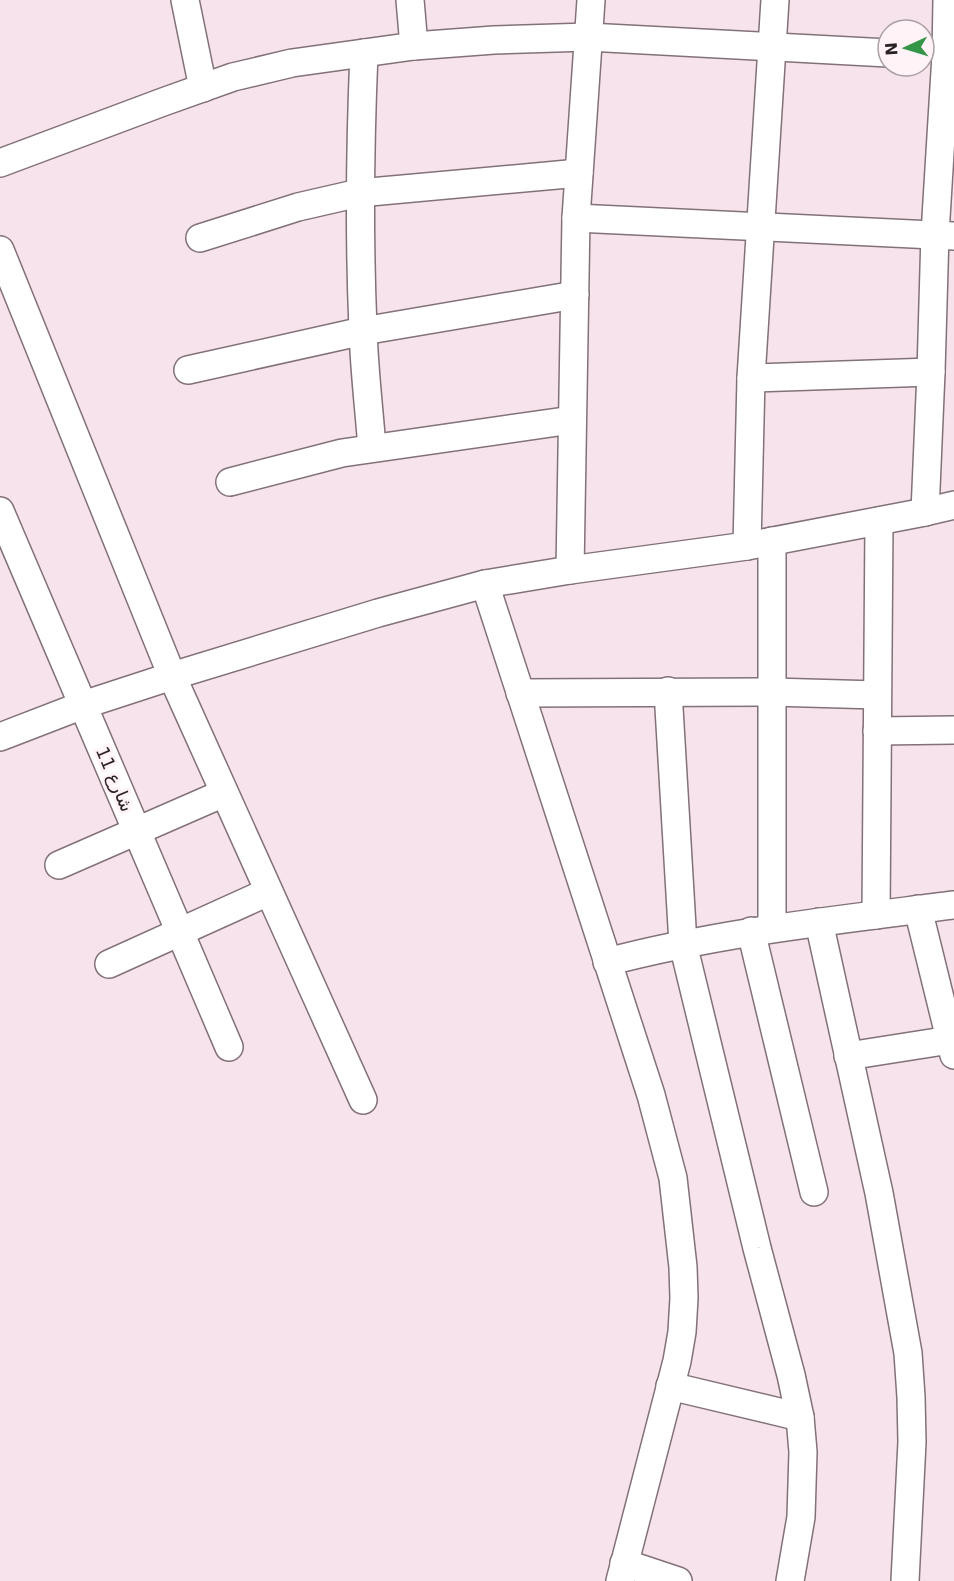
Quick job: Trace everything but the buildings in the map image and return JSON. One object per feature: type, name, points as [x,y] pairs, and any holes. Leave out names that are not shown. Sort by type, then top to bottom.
[{"type":"street","points":[[185,0],[203,88]]},
{"type":"street","points":[[410,0],[414,46]]},
{"type":"street","points":[[570,570],[576,218],[591,0]]},
{"type":"street","points":[[775,0],[751,378],[759,544],[772,692],[762,930],[814,1192]]},
{"type":"street","points":[[925,512],[931,372],[944,235],[941,55],[947,0]]},
{"type":"street","points":[[0,163],[233,77],[292,63],[414,46],[494,40],[588,37],[876,51]]},
{"type":"street","points":[[364,53],[359,193],[363,331],[372,448]]},
{"type":"street","points":[[200,238],[298,207],[359,193],[579,173]]},
{"type":"street","points":[[576,218],[944,235]]},
{"type":"street","points":[[0,250],[172,676],[363,1100]]},
{"type":"street","points":[[188,370],[363,331],[575,295]]},
{"type":"street","points":[[751,378],[931,372]]},
{"type":"street","points":[[230,482],[315,459],[372,448],[572,420]]},
{"type":"street","points":[[0,737],[83,705],[172,676],[378,613],[485,584],[759,544],[954,505]]},
{"type":"street","name":"شارع 11","points":[[0,511],[229,1047]]},
{"type":"street","points":[[876,915],[879,521]]},
{"type":"street","points":[[485,584],[651,1095],[673,1178],[683,1267],[684,1298],[680,1342],[622,1572],[678,1581]]},
{"type":"street","points":[[520,693],[668,691],[878,695]]},
{"type":"street","points":[[668,691],[683,944],[761,1267],[791,1375],[800,1417],[803,1452],[801,1517],[790,1581]]},
{"type":"street","points":[[877,731],[954,730]]},
{"type":"street","points":[[59,865],[224,793]]},
{"type":"street","points":[[109,964],[268,891]]},
{"type":"street","points":[[607,962],[683,944],[762,930],[954,905]]},
{"type":"street","points":[[848,1056],[952,1048],[918,909]]},
{"type":"street","points":[[819,922],[879,1192],[908,1353],[912,1442],[905,1581]]},
{"type":"street","points":[[670,1386],[800,1417]]}]
